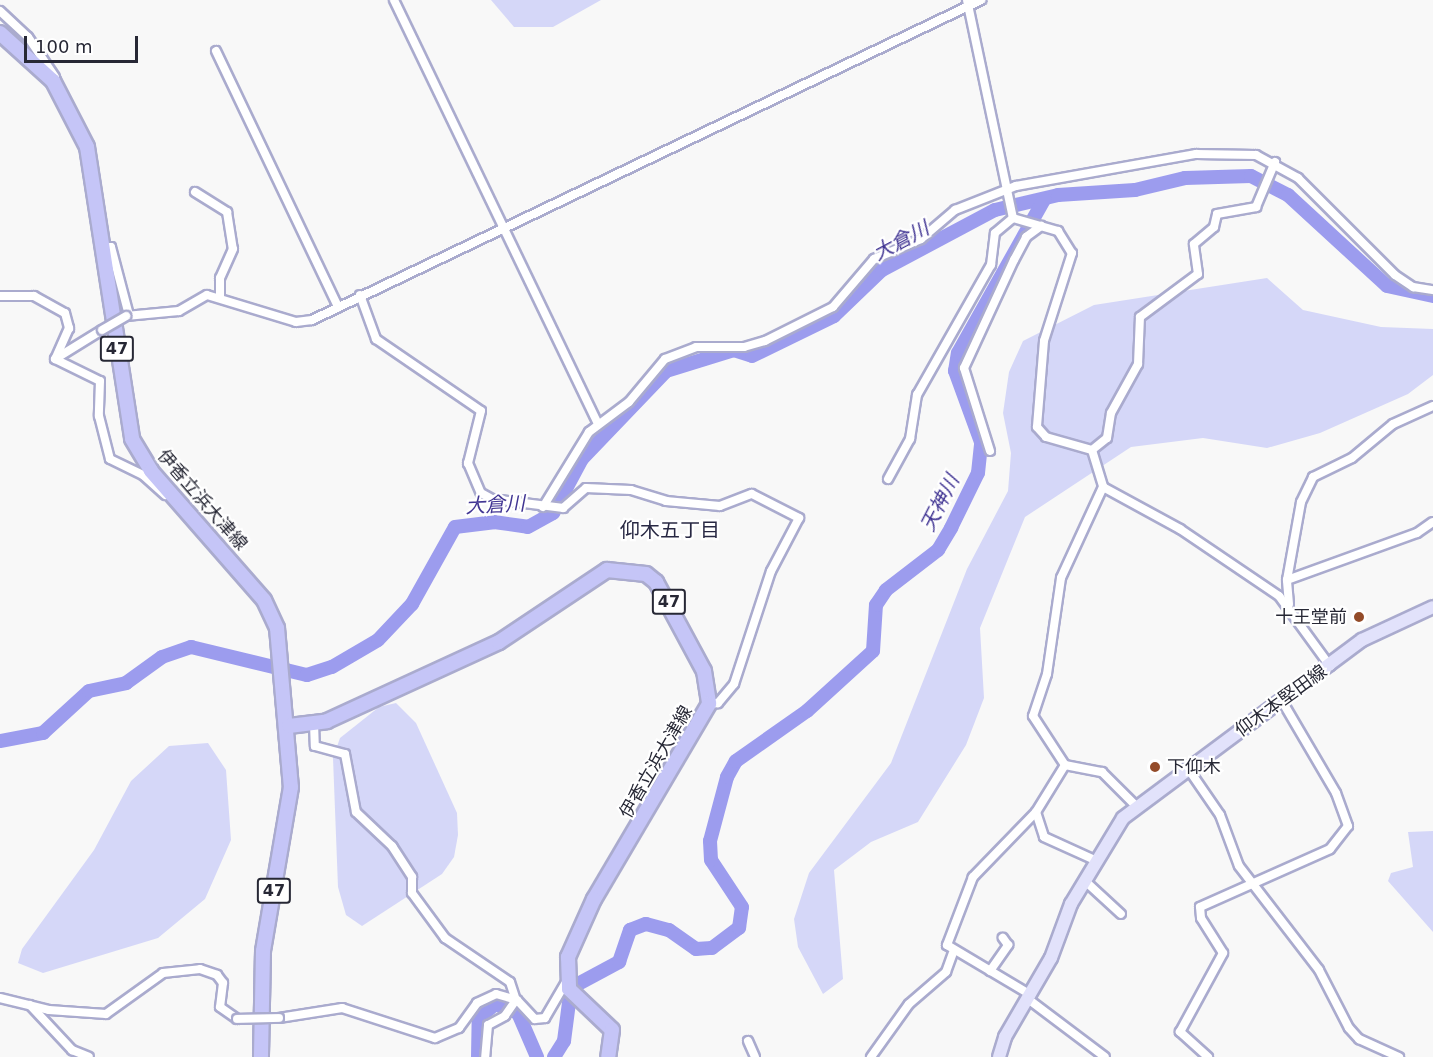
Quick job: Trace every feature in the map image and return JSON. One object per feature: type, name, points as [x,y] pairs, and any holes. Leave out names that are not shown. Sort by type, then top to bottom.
[{"type":"main road","name":"伊香立浜大津線","points":[[0,33],[53,81],[87,147],[132,439],[171,494],[264,600],[281,646],[289,726],[291,787],[258,999],[261,1057]]},
{"type":"main road","name":"伊香立浜大津線","points":[[289,726],[314,723],[499,642],[607,570],[646,574],[656,582],[704,671],[709,705],[594,899],[568,957],[568,985]]},
{"type":"main road","name":"仰木本堅田線","points":[[999,1057],[1084,880],[1095,860],[1136,806],[1330,666],[1362,640],[1433,607]]},
{"type":"main road","points":[[568,985],[612,1030],[608,1057]]},
{"type":"street","points":[[394,0],[598,423]]},
{"type":"street","points":[[55,359],[128,316],[168,314],[207,295],[220,297],[296,322],[338,307],[502,225],[968,1],[981,0]]},
{"type":"street","points":[[968,1],[1005,191],[1013,216]]},
{"type":"street","points":[[0,11],[28,37],[56,78],[53,81]]},
{"type":"street","points":[[216,51],[338,307]]},
{"type":"street","points":[[543,507],[598,423],[629,402],[664,359],[705,345],[744,347],[765,341],[833,307],[874,259],[921,239],[956,210],[1005,191],[1196,154],[1235,153],[1275,162],[1395,275],[1413,287],[1433,290]]},
{"type":"street","points":[[1092,450],[1107,438],[1111,413],[1138,364],[1140,317],[1198,274],[1194,244],[1214,227],[1217,214],[1256,207],[1275,162]]},
{"type":"street","points":[[195,192],[227,212],[233,249],[220,278],[220,297]]},
{"type":"street","points":[[1013,216],[1065,237],[1072,253],[1044,340],[1037,427],[1046,437],[1092,450]]},
{"type":"street","points":[[888,479],[910,438],[917,395],[974,301],[991,265],[995,233],[1013,216]]},
{"type":"street","points":[[990,451],[964,368],[1014,260],[1026,237],[1038,226]]},
{"type":"street","points":[[103,248],[111,247],[128,316]]},
{"type":"street","points":[[360,295],[376,339],[481,411],[468,463],[481,493],[543,507],[563,508],[586,488],[631,490],[666,501],[720,506],[752,494],[799,518],[771,571],[734,684],[718,703],[709,705]]},
{"type":"street","points":[[0,296],[33,296],[65,313],[69,328],[55,359]]},
{"type":"street","points":[[55,359],[100,381],[99,416],[110,459],[143,475],[165,496],[171,494]]},
{"type":"street","points":[[1289,604],[1287,580],[1301,502],[1313,477],[1352,458],[1393,424],[1433,406]]},
{"type":"street","points":[[1092,450],[1103,487],[1061,579],[1047,674],[1033,716],[1065,765],[1102,772],[1136,806]]},
{"type":"street","points":[[1103,487],[1180,530],[1289,604],[1330,666]]},
{"type":"street","points":[[1287,580],[1417,533],[1433,522]]},
{"type":"street","points":[[1208,1057],[1180,1032],[1223,953],[1201,918],[1200,907],[1330,849],[1348,826],[1336,793],[1282,701]]},
{"type":"street","points":[[314,723],[315,746],[345,754],[356,812],[392,846],[412,878],[412,892],[444,938],[472,952],[485,970],[505,978],[515,1002],[535,1018],[545,1018],[568,985]]},
{"type":"street","points":[[871,1057],[909,1004],[946,972],[953,953],[948,937],[973,877],[1036,812],[1065,765]]},
{"type":"street","points":[[1187,767],[1220,815],[1233,854],[1252,883],[1319,970],[1352,1031],[1399,1057]]},
{"type":"street","points":[[1036,812],[1044,837],[1095,860]]},
{"type":"street","points":[[1084,880],[1121,914]]},
{"type":"street","points":[[990,971],[1008,945],[1003,938]]},
{"type":"street","points":[[953,953],[990,971],[1029,997],[1105,1057]]},
{"type":"street","points":[[0,998],[30,1005],[106,1014],[152,979],[184,968],[217,975],[223,983],[220,1007],[237,1019],[279,1018],[342,1008],[435,1038],[459,1028],[485,997],[515,1002]]},
{"type":"street","points":[[485,1057],[488,1024],[505,1016],[515,1002]]},
{"type":"street","points":[[30,1005],[72,1050],[89,1057]]},
{"type":"street","points":[[748,1041],[755,1057]]},
{"type":"shaded area","points":[[491,0],[601,0],[553,27],[514,27]]},
{"type":"shaded area","points":[[1267,278],[1303,310],[1381,327],[1433,329],[1433,375],[1408,394],[1320,433],[1267,448],[1203,438],[1131,447],[1025,517],[980,628],[984,698],[966,745],[918,822],[871,842],[834,870],[843,979],[823,994],[798,947],[794,919],[809,873],[891,763],[967,569],[1008,491],[1011,453],[1003,413],[1009,372],[1023,341],[1094,305]]},
{"type":"shaded area","points":[[396,703],[416,723],[457,813],[458,835],[454,857],[442,874],[362,926],[346,915],[338,887],[333,758],[340,738],[379,707]]},
{"type":"shaded area","points":[[208,743],[226,770],[231,840],[205,899],[158,938],[43,973],[18,963],[22,949],[94,850],[131,781],[169,746]]},
{"type":"shaded area","points":[[1433,831],[1433,932],[1388,881],[1391,873],[1413,867],[1408,832]]},
{"type":"waterway","name":"大倉川","points":[[0,741],[43,733],[89,691],[126,683],[162,657],[191,647],[307,675],[332,667],[378,640],[412,604],[455,527],[494,522],[528,527],[553,513],[582,459],[666,371],[734,350],[752,356],[834,316],[882,270],[995,210],[1058,195],[1135,190],[1185,178],[1251,176],[1288,195],[1387,286],[1433,296]]},
{"type":"waterway","name":"天神川","points":[[554,1057],[564,1041],[570,995],[578,984],[619,962],[630,930],[646,924],[669,930],[696,949],[712,948],[739,928],[742,907],[711,860],[710,841],[727,777],[736,761],[807,711],[873,651],[876,605],[886,590],[938,550],[951,528],[978,473],[981,442],[955,371],[958,353],[1044,200]]},
{"type":"waterway","name":"天神川","points":[[478,1057],[479,1018],[495,1004],[518,1013],[537,1057]]},
{"type":"place","name":"十王堂前","points":[[1359,617]]},
{"type":"place","name":"下仰木","points":[[1155,767]]},
{"type":"district","name":"仰木五丁目","points":[[670,530]]}]
